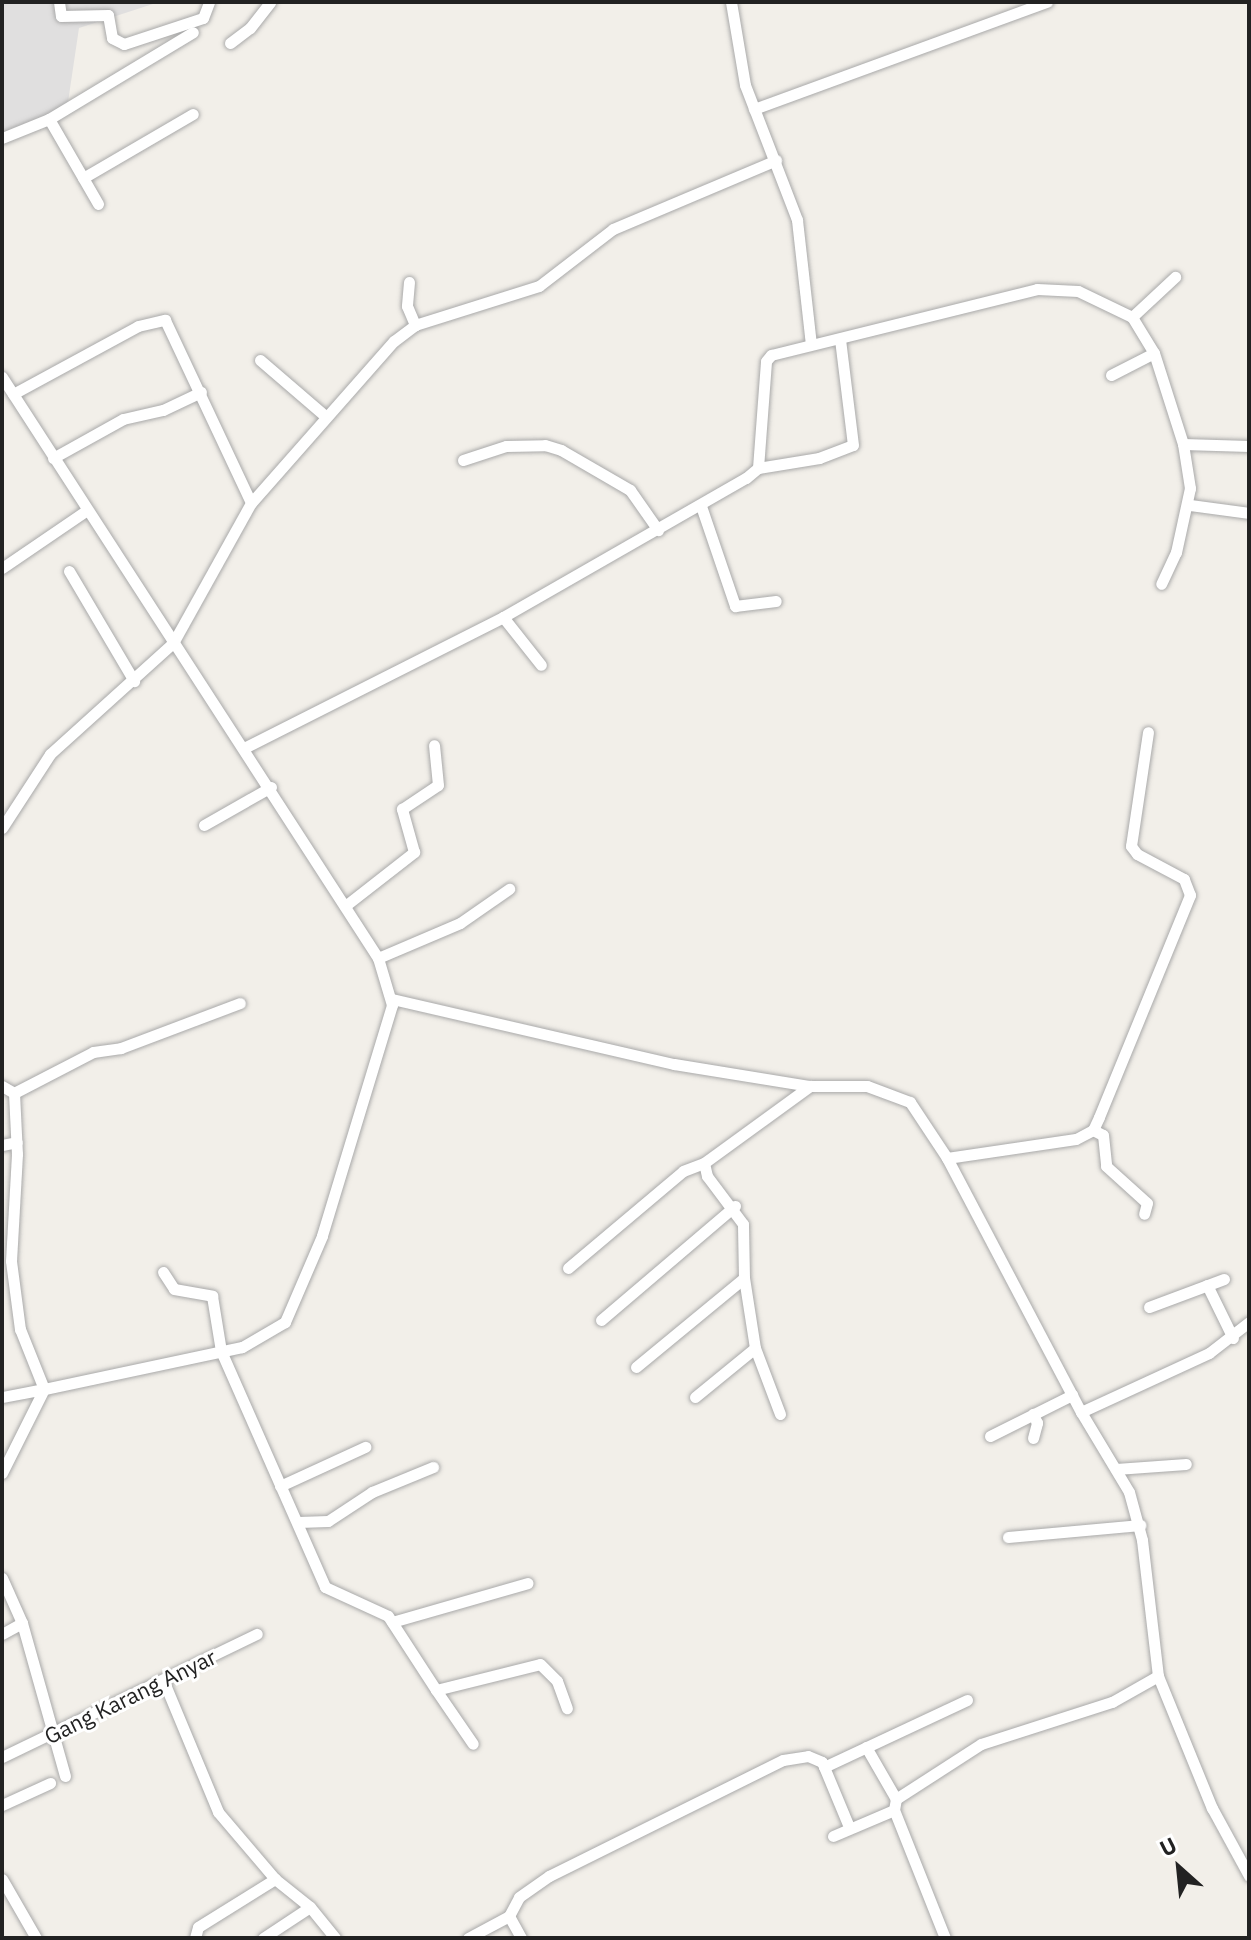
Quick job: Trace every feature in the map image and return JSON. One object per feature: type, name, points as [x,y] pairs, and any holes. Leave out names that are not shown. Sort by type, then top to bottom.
[{"type":"street","points":[[59,2],[61,16],[108,15],[112,38],[124,44],[203,18],[209,2]]},
{"type":"street","points":[[230,43],[250,28],[270,2]]},
{"type":"street","points":[[731,2],[741,70],[797,220],[811,344]]},
{"type":"street","points":[[754,109],[1047,2]]},
{"type":"street","points":[[2,138],[49,119],[193,32]]},
{"type":"street","points":[[83,178],[193,114]]},
{"type":"street","points":[[49,119],[98,204]]},
{"type":"street","points":[[2,828],[50,754],[173,643],[251,503],[324,415],[415,325],[528,292],[552,279],[584,248],[613,229],[776,160]]},
{"type":"street","points":[[1132,317],[1175,277]]},
{"type":"street","points":[[409,282],[407,306],[415,325]]},
{"type":"street","points":[[758,468],[766,361],[783,349],[840,339],[1002,295],[1072,290],[1132,317],[1154,353],[1183,444],[1190,505],[1161,584]]},
{"type":"street","points":[[13,394],[161,319],[183,350],[251,503]]},
{"type":"street","points":[[244,748],[503,617],[701,506],[758,468],[819,458],[853,445],[840,339]]},
{"type":"street","points":[[1111,375],[1154,353]]},
{"type":"street","points":[[260,360],[324,415]]},
{"type":"street","points":[[2,377],[173,643],[271,787],[378,958],[392,999],[326,1223],[294,1310],[264,1337],[221,1351],[2,1397]]},
{"type":"street","points":[[53,458],[123,419],[163,410],[201,392]]},
{"type":"street","points":[[1183,444],[1249,446]]},
{"type":"street","points":[[463,460],[506,446],[545,445],[561,450],[630,490],[658,530]]},
{"type":"street","points":[[1190,505],[1249,513]]},
{"type":"street","points":[[701,506],[735,606],[776,601]]},
{"type":"street","points":[[2,568],[87,510]]},
{"type":"street","points":[[69,571],[134,681]]},
{"type":"street","points":[[503,617],[541,665]]},
{"type":"street","points":[[947,1158],[1076,1139],[1093,1130],[1190,895],[1184,879],[1137,854],[1131,846],[1148,732]]},
{"type":"street","points":[[345,906],[414,852],[402,809],[438,785],[434,745]]},
{"type":"street","points":[[204,825],[271,787]]},
{"type":"street","points":[[378,958],[460,923],[509,889]]},
{"type":"street","points":[[392,999],[674,1064],[777,1077],[810,1086],[867,1086],[900,1095],[920,1113],[947,1158],[1081,1412],[1116,1469],[1140,1525],[1158,1676],[1212,1808],[1249,1876]]},
{"type":"street","points":[[14,1093],[93,1052],[121,1048],[240,1003]]},
{"type":"street","points":[[2,1086],[14,1093]]},
{"type":"street","points":[[568,1268],[683,1171],[704,1163],[810,1086]]},
{"type":"street","points":[[2,1473],[44,1389],[20,1329],[11,1261],[17,1142],[14,1093]]},
{"type":"street","points":[[1093,1130],[1103,1135],[1106,1166],[1147,1203],[1144,1214]]},
{"type":"street","points":[[2,1145],[17,1142]]},
{"type":"street","points":[[704,1163],[707,1176],[735,1206],[743,1224],[744,1278],[755,1348],[780,1414]]},
{"type":"street","points":[[601,1320],[735,1206]]},
{"type":"street","points":[[163,1272],[174,1289],[212,1296],[221,1351],[325,1587],[369,1604],[392,1622],[473,1744]]},
{"type":"street","points":[[636,1367],[744,1278]]},
{"type":"street","points":[[1149,1307],[1224,1279]]},
{"type":"street","points":[[1207,1285],[1233,1338]]},
{"type":"street","points":[[1081,1412],[1233,1338],[1241,1324],[1249,1322]]},
{"type":"street","points":[[695,1397],[755,1348]]},
{"type":"street","points":[[990,1436],[1072,1395]]},
{"type":"street","points":[[1033,1414],[1037,1423],[1033,1438]]},
{"type":"street","points":[[280,1486],[365,1447]]},
{"type":"street","points":[[1116,1469],[1186,1464]]},
{"type":"street","points":[[298,1522],[328,1521],[372,1492],[433,1467]]},
{"type":"street","points":[[1008,1537],[1140,1525]]},
{"type":"street","points":[[2,1578],[22,1623],[65,1776]]},
{"type":"street","points":[[392,1622],[528,1583]]},
{"type":"street","points":[[2,1634],[22,1623]]},
{"type":"street","name":"Gang Karang Anyar","points":[[2,1757],[164,1682],[257,1634]]},
{"type":"street","points":[[436,1690],[540,1664],[557,1681],[567,1708]]},
{"type":"street","points":[[833,1836],[895,1804],[981,1744],[1112,1702],[1158,1676]]},
{"type":"street","points":[[164,1682],[218,1812],[275,1879],[310,1907],[335,1938]]},
{"type":"street","points":[[824,1767],[967,1700]]},
{"type":"street","points":[[866,1747],[895,1804],[945,1938]]},
{"type":"street","points":[[468,1938],[509,1916],[519,1897],[549,1876],[760,1767],[808,1756],[824,1767],[849,1827]]},
{"type":"street","points":[[2,1805],[50,1783]]},
{"type":"street","points":[[2,1879],[31,1936]]},
{"type":"street","points":[[195,1938],[198,1927],[275,1879]]},
{"type":"street","points":[[263,1938],[310,1907]]},
{"type":"street","points":[[509,1916],[521,1938]]},
{"type":"shaded area","points":[[2,2],[159,2],[79,28],[68,102],[30,130],[2,135]]}]
